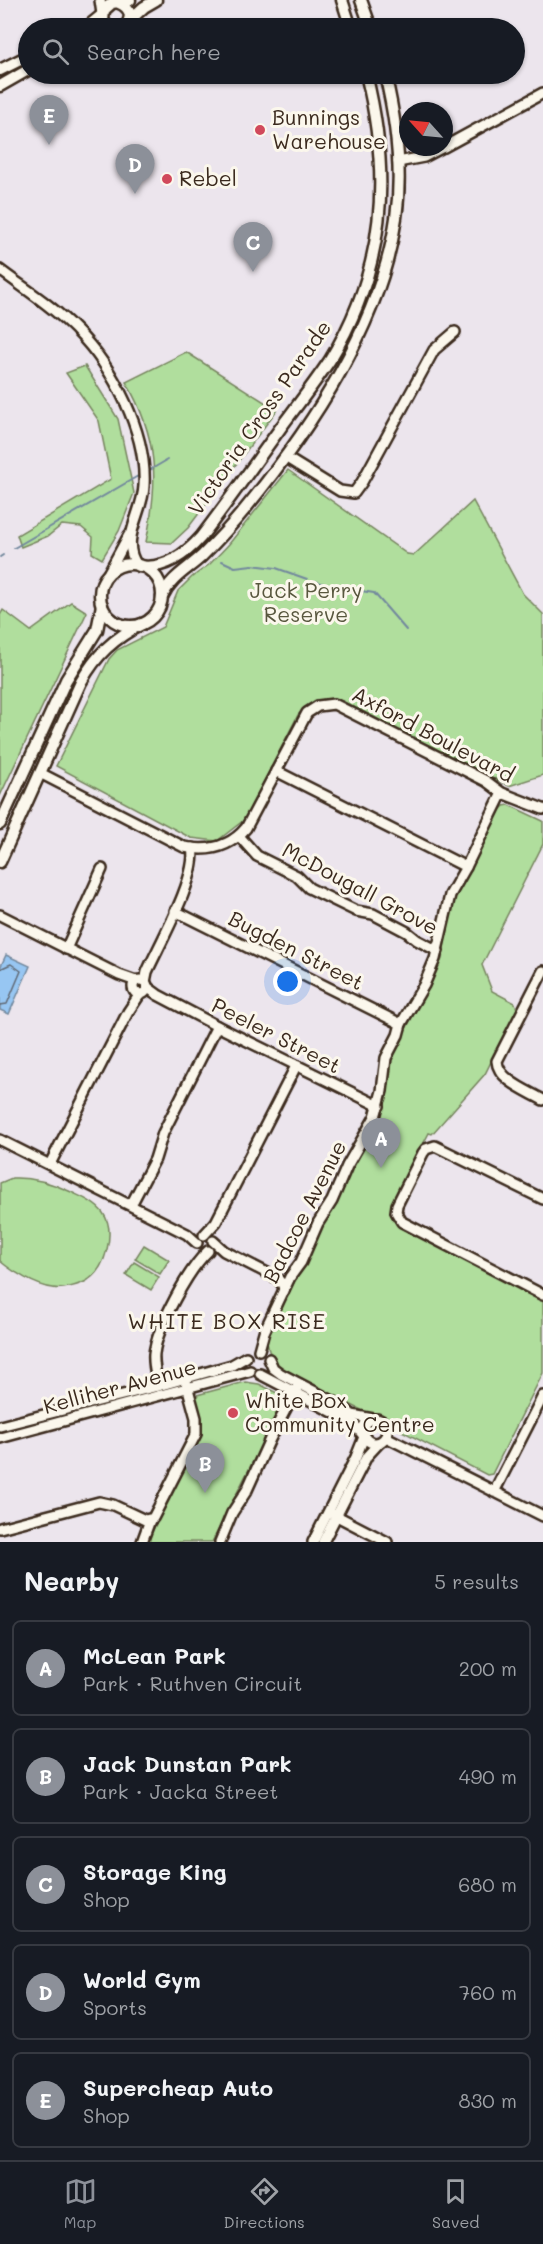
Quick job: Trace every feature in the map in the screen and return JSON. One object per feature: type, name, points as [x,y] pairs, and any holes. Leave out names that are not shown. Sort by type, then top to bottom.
[{"type":"main road","points":[[132,18],[156,0]]},
{"type":"main road","points":[[342,0],[354,18]]},
{"type":"main road","points":[[360,0],[360,18]]},
{"type":"main road","points":[[358,18],[360,0]]},
{"type":"main road","points":[[98,18],[108,5],[121,2],[129,10],[127,18]]},
{"type":"main road","points":[[0,70],[18,61]]},
{"type":"main road","points":[[0,86],[18,76]]},
{"type":"main road","name":"Victoria Cross Parade","points":[[138,565],[150,567],[163,565],[182,555],[196,543],[329,360],[348,326],[366,279],[377,233],[381,162],[368,84]]},
{"type":"main road","name":"Victoria Cross Parade","points":[[162,597],[173,579],[201,557],[230,526],[285,457],[342,367],[378,291],[397,216],[398,162],[387,84]]},
{"type":"main road","points":[[375,117],[393,114]]},
{"type":"main road","points":[[0,824],[66,680],[97,630],[102,605],[101,585],[109,572],[120,566],[138,565],[156,578],[160,587],[162,597],[156,613],[112,641],[92,663],[81,682],[0,862]]},
{"type":"main road","points":[[102,605],[109,616],[118,622],[129,625],[142,624]]},
{"type":"main road","points":[[26,766],[40,773]]},
{"type":"street","points":[[100,0],[102,15]]},
{"type":"street","points":[[453,142],[543,93]]},
{"type":"street","points":[[398,162],[426,156]]},
{"type":"street","points":[[0,270],[76,329],[99,357],[121,394],[135,429],[144,475],[142,501],[133,528],[109,572]]},
{"type":"street","points":[[285,457],[340,492],[354,493],[434,350],[455,332]]},
{"type":"street","points":[[133,528],[130,551],[138,565]]},
{"type":"street","name":"Axford Boulevard","points":[[239,836],[246,828],[307,713],[318,706],[334,704],[486,781],[502,793],[543,809]]},
{"type":"street","points":[[276,771],[466,867]]},
{"type":"street","points":[[40,773],[173,842],[203,849],[230,843],[239,836]]},
{"type":"street","name":"Badcoe Avenue","points":[[259,1350],[264,1332],[290,1276],[307,1251],[318,1223],[332,1201],[347,1166],[375,1117],[379,1106],[386,1058],[401,1024],[424,986],[438,951],[447,903],[502,793]]},
{"type":"street","name":"McDougall Grove","points":[[239,836],[257,856],[297,876],[309,888],[356,911],[373,914],[438,951]]},
{"type":"street","points":[[50,1164],[128,1012],[175,911],[192,867],[192,848]]},
{"type":"street","points":[[66,949],[102,869]]},
{"type":"street","name":"Bugden Street","points":[[175,911],[401,1024]]},
{"type":"street","name":"Peeler Street","points":[[0,915],[379,1106]]},
{"type":"street","points":[[543,971],[497,1061],[497,1067],[504,1076],[543,1100]]},
{"type":"street","points":[[131,1205],[154,1159],[163,1133],[217,1026]]},
{"type":"street","points":[[158,1386],[153,1359],[158,1337],[296,1066]]},
{"type":"street","points":[[0,1135],[4,1141],[277,1278],[284,1285],[284,1292]]},
{"type":"street","points":[[543,1199],[435,1146],[426,1149],[423,1153],[397,1205],[396,1212],[402,1222],[543,1295]]},
{"type":"street","points":[[313,1542],[367,1456],[382,1440],[387,1429],[384,1422],[352,1415],[339,1405],[297,1388],[255,1372],[246,1365],[246,1357],[251,1352],[259,1350],[265,1352],[273,1368],[297,1388],[352,1422],[372,1443],[382,1440],[543,1516]]},
{"type":"street","name":"Kelliher Avenue","points":[[0,1426],[158,1386],[232,1365],[246,1357]]},
{"type":"street","points":[[255,1372],[269,1367],[269,1359]]},
{"type":"street","name":"Kelliher Avenue","points":[[0,1438],[255,1372]]},
{"type":"street","points":[[142,1542],[150,1520],[156,1515],[195,1437],[196,1418],[184,1378]]},
{"type":"street","points":[[220,1542],[232,1513],[253,1477],[297,1388]]},
{"type":"street","points":[[494,1492],[542,1400]]},
{"type":"street","points":[[323,1542],[356,1457],[366,1423],[373,1419]]},
{"type":"street","points":[[0,1528],[99,1502],[113,1504],[145,1520],[150,1520]]},
{"type":"street","points":[[332,1514],[387,1542]]},
{"type":"green space","points":[[186,352],[277,410],[188,528],[172,543],[146,542],[153,499],[153,460],[144,422],[137,402],[126,382]]},
{"type":"green space","points":[[85,366],[118,419],[134,493],[119,531],[102,559],[92,553],[93,537],[81,527],[62,525],[48,536],[21,547],[17,535],[111,479],[99,421],[66,373]]},
{"type":"green space","name":"Jack Perry Reserve","points":[[288,470],[407,554],[414,555],[473,501],[523,594],[543,614],[543,775],[509,786],[342,701],[329,699],[312,703],[298,715],[244,820],[217,841],[191,838],[56,766],[109,659],[117,650],[163,627],[178,591],[210,564],[229,544]]},
{"type":"green space","points":[[71,602],[87,612],[0,796],[0,615],[3,610],[31,631]]},
{"type":"green space","points":[[509,805],[543,821],[543,844],[482,965],[492,991],[515,1003],[517,1009],[485,1074],[432,1134],[429,1133],[391,1209],[393,1219],[400,1227],[543,1299],[543,1373],[492,1474],[487,1475],[392,1426],[381,1417],[367,1413],[280,1368],[269,1351],[267,1343],[270,1330],[387,1099],[389,1062],[442,959],[451,905],[500,810]]},
{"type":"green space","points":[[12,1178],[34,1179],[55,1185],[88,1200],[103,1213],[109,1229],[107,1249],[100,1267],[88,1280],[66,1288],[46,1287],[25,1278],[0,1261],[0,1183]]},
{"type":"green space","points":[[144,1245],[169,1260],[160,1274],[135,1259]]},
{"type":"green space","points":[[134,1262],[159,1277],[151,1290],[126,1275]]},
{"type":"green space","points":[[245,1382],[259,1384],[283,1396],[284,1400],[212,1542],[147,1542],[200,1436],[201,1425],[195,1399],[197,1395]]},
{"type":"water","points":[[6,955],[30,966],[9,1014],[0,1010],[0,968]]},
{"type":"waterway","points":[[150,470],[167,460]]},
{"type":"waterway","points":[[14,548],[138,476]]},
{"type":"waterway","points":[[222,561],[235,567],[252,565],[276,568],[307,579]]},
{"type":"waterway","points":[[314,581],[374,593],[406,630]]},
{"type":"place","name":"Bunnings Warehouse","points":[[260,130]]},
{"type":"place","name":"Supercheap Auto","points":[[49,145]]},
{"type":"place","name":"Rebel","points":[[167,179]]},
{"type":"place","name":"World Gym","points":[[135,194]]},
{"type":"place","name":"Storage King","points":[[253,272]]},
{"type":"place","name":"McLean Park","points":[[381,1168]]},
{"type":"place","name":"White Box Community Centre","points":[[233,1413]]},
{"type":"place","name":"Jack Dunstan Park","points":[[205,1493]]},
{"type":"district","name":"WHITE BOX RISE","points":[[227,1321]]}]
